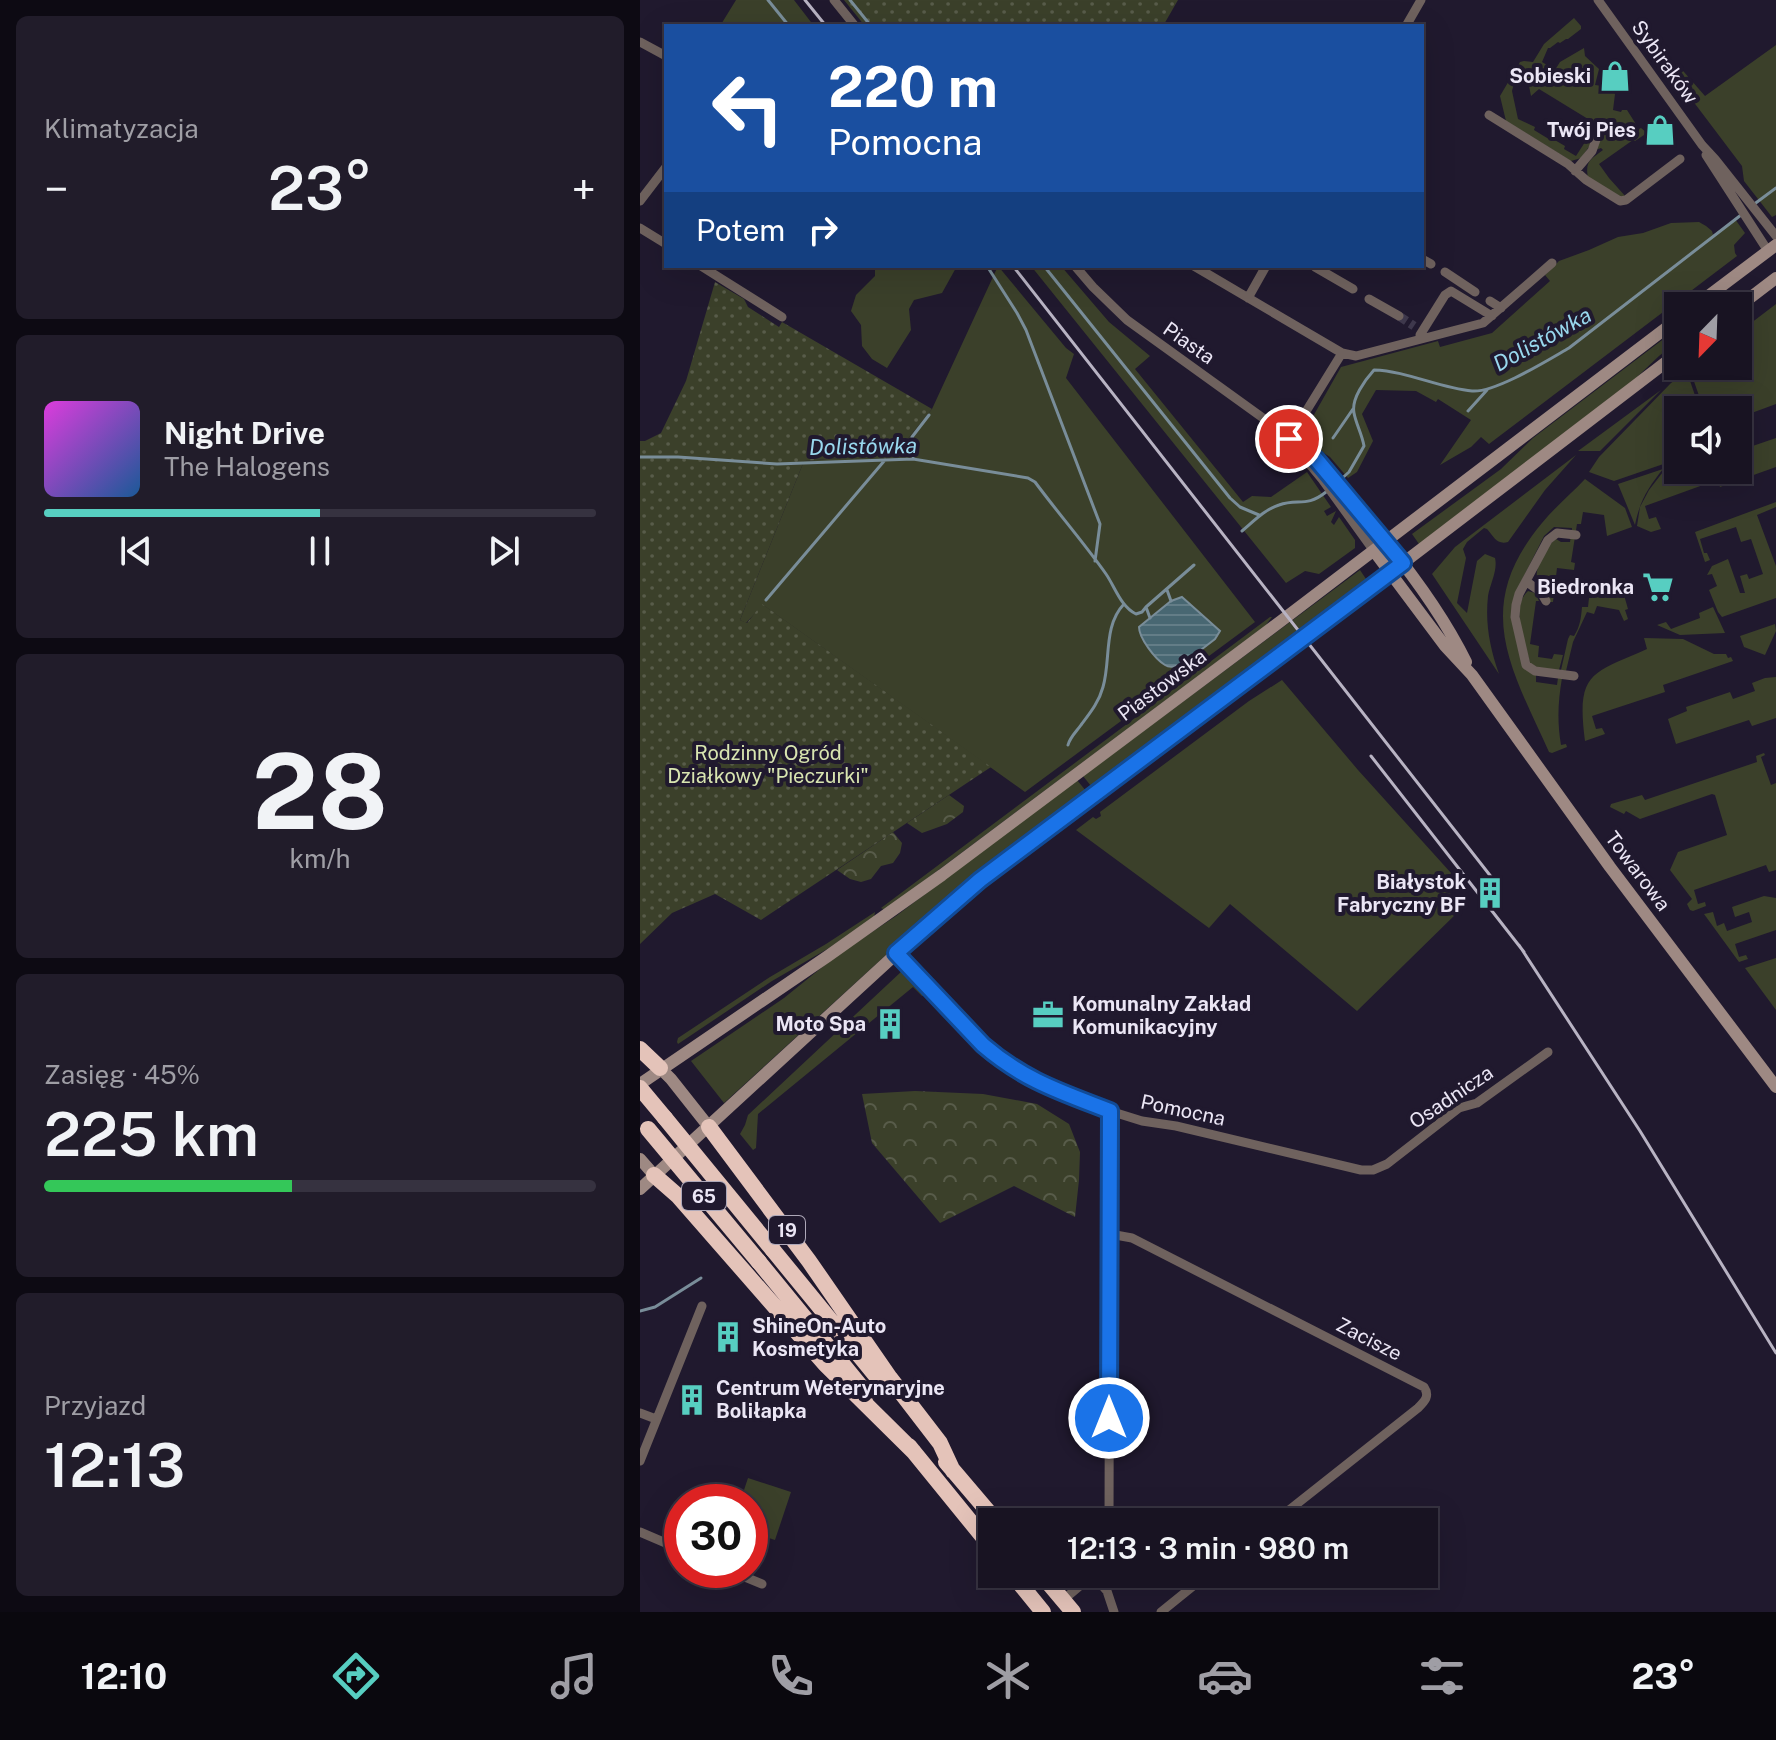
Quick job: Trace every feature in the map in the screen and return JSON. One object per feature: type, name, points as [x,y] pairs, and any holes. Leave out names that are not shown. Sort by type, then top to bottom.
[{"type":"highway","points":[[640,1049],[660,1068]]},
{"type":"highway","name":"65","points":[[640,1086],[953,1471]]},
{"type":"highway","name":"65","points":[[644,1124],[914,1452]]},
{"type":"highway","name":"19","points":[[709,1127],[940,1443],[953,1471],[980,1508]]},
{"type":"highway","name":"19","points":[[654,1175],[678,1196],[825,1364],[978,1511]]},
{"type":"highway","points":[[1023,1588],[1043,1612]]},
{"type":"highway","points":[[1053,1588],[1068,1606]]},
{"type":"main road","points":[[1715,292],[1773,252]]},
{"type":"main road","points":[[1752,296],[1776,278]]},
{"type":"main road","name":"Piastowska","points":[[640,1086],[660,1068],[884,917],[1664,330]]},
{"type":"main road","points":[[640,1189],[896,953],[980,880],[1664,364]]},
{"type":"main road","name":"Towarowa","points":[[1386,542],[1432,606],[1472,675]]},
{"type":"main road","name":"Towarowa","points":[[1374,551],[1472,675],[1610,867],[1776,1087]]},
{"type":"main road","points":[[1420,613],[1423,606],[1432,606]]},
{"type":"main road","points":[[660,1068],[709,1127]]},
{"type":"main road","name":"19","points":[[640,1159],[654,1175]]},
{"type":"street","points":[[834,0],[853,24]]},
{"type":"street","points":[[1407,24],[1421,0]]},
{"type":"street","name":"Sybiraków","points":[[1598,0],[1715,159],[1773,252]]},
{"type":"street","points":[[640,42],[664,55]]},
{"type":"street","points":[[1489,115],[1620,201],[1626,200],[1680,159]]},
{"type":"street","points":[[1575,171],[1592,151],[1598,134]]},
{"type":"street","points":[[640,201],[664,170]]},
{"type":"street","name":"Sybiraków","points":[[1753,217],[1776,236]]},
{"type":"street","points":[[640,228],[664,243]]},
{"type":"street","points":[[1197,268],[1342,353],[1356,356],[1418,333],[1473,327],[1483,323],[1552,263]]},
{"type":"street","points":[[704,268],[782,317]]},
{"type":"street","name":"Piasta","points":[[1077,268],[1127,320],[1289,439],[1326,476],[1374,551]]},
{"type":"street","points":[[1248,298],[1265,268]]},
{"type":"street","points":[[1317,268],[1353,289]]},
{"type":"street","points":[[1445,272],[1475,292]]},
{"type":"street","points":[[1418,333],[1447,291],[1492,316]]},
{"type":"street","points":[[1369,299],[1399,316]]},
{"type":"street","points":[[1490,301],[1501,308]]},
{"type":"street","points":[[1289,439],[1342,353]]},
{"type":"street","name":"Piasta","points":[[1339,494],[1386,542]]},
{"type":"street","points":[[1574,676],[1535,671],[1526,665],[1515,617],[1519,594],[1548,540],[1562,533],[1576,535]]},
{"type":"street","points":[[1527,582],[1541,592],[1546,601]]},
{"type":"street","name":"Pomocna","points":[[896,953],[999,1059],[1038,1083],[1142,1121],[1176,1126],[1361,1170],[1373,1170]]},
{"type":"street","name":"Osadnicza","points":[[1373,1170],[1393,1159],[1459,1108],[1477,1103],[1548,1052]]},
{"type":"street","points":[[1109,1508],[1110,1111]]},
{"type":"street","name":"Zacisze","points":[[1110,1234],[1132,1238],[1424,1387],[1428,1393],[1418,1408],[1292,1508]]},
{"type":"street","points":[[640,1461],[702,1306]]},
{"type":"street","points":[[640,1413],[656,1419]]},
{"type":"street","points":[[640,1532],[664,1542]]},
{"type":"street","points":[[1068,1606],[1083,1588]]},
{"type":"street","points":[[1104,1588],[1114,1612]]},
{"type":"street","points":[[1161,1612],[1191,1588]]},
{"type":"green space","points":[[736,0],[794,0],[812,24],[721,24]]},
{"type":"green space","points":[[844,0],[1178,0],[1164,24],[863,24]]},
{"type":"green space","points":[[1574,18],[1581,29],[1548,48],[1542,62],[1555,70],[1560,62],[1584,48],[1585,56],[1599,69],[1595,85],[1610,87],[1615,94],[1613,110],[1627,110],[1639,129],[1647,133],[1599,164],[1626,197],[1621,198],[1588,178],[1588,164],[1603,150],[1595,150],[1606,130],[1539,89],[1531,96],[1525,81],[1514,83],[1512,91],[1518,119],[1565,146],[1564,149],[1576,156],[1587,139],[1591,144],[1581,158],[1571,161],[1506,121],[1500,96],[1520,62],[1533,62],[1544,44]]},
{"type":"green space","points":[[1776,45],[1776,215],[1772,217],[1744,181],[1742,166],[1671,72],[1677,64],[1705,96]]},
{"type":"green space","points":[[1735,219],[1745,233],[1734,245],[1737,256],[1690,292],[1664,292],[1664,311],[1489,444],[1481,437],[1471,447],[1440,465],[1471,420],[1438,399],[1436,402],[1416,391],[1376,390],[1362,414],[1373,441],[1357,472],[1348,478],[1330,457],[1306,441],[1307,427],[1341,367],[1438,341],[1440,347],[1492,333],[1550,281],[1545,275],[1559,261],[1618,237],[1643,233],[1671,223],[1699,222],[1713,235]]},
{"type":"green space","points":[[875,268],[956,268],[942,293],[914,300],[909,309],[911,330],[887,368],[872,359],[862,346],[861,325],[851,311],[856,295],[875,276]]},
{"type":"green space","points":[[1000,268],[1074,354],[1066,378],[1255,622],[1025,792],[763,605],[746,623],[740,620],[804,461],[896,453],[932,409]]},
{"type":"green space","points":[[1033,268],[1063,268],[1109,322],[1150,356],[1135,369],[1243,502],[1252,496],[1271,497],[1307,472],[1331,507],[1324,511],[1327,516],[1336,511],[1331,522],[1334,525],[1339,517],[1355,540],[1355,548],[1319,574],[1305,571],[1286,583]]},
{"type":"green space","name":"Rodzinny Ogród Działkowy \"Pieczurki\"","points":[[715,282],[744,299],[748,307],[779,327],[782,322],[932,409],[896,453],[804,461],[740,620],[747,623],[762,604],[991,767],[761,920],[715,894],[672,913],[640,944],[640,441],[661,433],[686,381]]},
{"type":"green space","points":[[1776,304],[1776,404],[1752,413],[1752,396],[1699,396],[1694,380],[1752,380],[1752,322]]},
{"type":"green space","points":[[1664,339],[1664,352],[1636,378],[1419,544],[1412,534],[1501,469],[1533,438]]},
{"type":"green space","points":[[1690,380],[1695,396],[1664,396],[1664,464],[1614,481],[1589,472],[1599,457],[1671,383]]},
{"type":"green space","points":[[1661,390],[1600,451],[1578,451]]},
{"type":"green space","points":[[1776,438],[1776,467],[1752,476],[1752,446]]},
{"type":"green space","points":[[1576,455],[1545,490],[1508,542],[1498,541],[1484,528],[1463,549],[1466,558],[1457,603],[1467,613],[1477,561],[1485,554],[1495,558],[1487,616],[1499,674],[1432,574],[1455,547]]},
{"type":"green space","points":[[1663,469],[1645,495],[1635,525],[1618,484]]},
{"type":"green space","points":[[1664,471],[1664,484],[1706,484],[1645,506],[1649,519],[1656,517],[1661,529],[1651,532],[1637,526],[1640,507]]},
{"type":"green space","points":[[1585,479],[1625,508],[1632,527],[1607,536],[1604,515],[1583,512],[1581,524],[1577,524],[1571,562],[1575,563],[1574,570],[1557,568],[1553,602],[1550,602],[1545,597],[1546,587],[1537,579],[1539,563],[1556,539],[1570,542],[1572,528],[1554,527],[1544,536],[1514,596],[1525,669],[1536,675],[1536,682],[1557,685],[1558,678],[1562,678],[1559,728],[1561,745],[1566,744],[1567,747],[1552,753],[1511,664],[1503,610],[1508,582],[1521,553],[1547,517]]},
{"type":"green space","points":[[1776,502],[1776,507],[1757,515],[1776,566],[1776,598],[1722,617],[1709,590],[1717,586],[1712,574],[1707,575],[1712,566],[1728,559],[1740,593],[1745,593],[1740,576],[1747,574],[1749,579],[1763,574],[1751,539],[1741,542],[1736,527],[1700,539],[1704,553],[1710,560],[1705,562],[1695,532]]},
{"type":"green space","points":[[1360,570],[1366,579],[956,891],[724,1103],[691,1061],[784,998],[836,956],[896,916],[1077,780],[1086,791],[1091,786],[1083,776]]},
{"type":"green space","points":[[1598,582],[1624,595],[1628,619],[1624,621],[1619,610],[1597,606],[1594,614],[1587,612],[1573,642],[1566,671],[1561,670],[1568,639],[1576,633],[1582,607],[1588,607],[1589,598],[1592,598]]},
{"type":"green space","points":[[1528,591],[1535,593],[1539,601],[1536,601],[1530,644],[1539,646],[1538,657],[1552,659],[1554,654],[1563,655],[1559,670],[1536,668],[1530,663],[1519,616],[1520,606]]},
{"type":"green space","points":[[1713,607],[1725,633],[1680,635],[1657,625],[1666,622],[1671,629],[1700,618],[1699,613]]},
{"type":"green space","points":[[1270,617],[1265,626],[885,910],[881,908]]},
{"type":"green space","points":[[1775,624],[1776,631],[1765,655],[1744,647],[1740,636]]},
{"type":"green space","points":[[1644,638],[1683,639],[1714,654],[1726,654],[1733,661],[1663,685],[1665,692],[1592,716],[1596,729],[1602,728],[1605,734],[1585,741],[1583,701],[1586,688],[1600,671],[1647,649]]},
{"type":"green space","points":[[1776,677],[1776,718],[1752,726],[1749,720],[1676,744],[1668,719],[1687,711],[1686,707],[1730,692],[1733,699],[1755,691],[1752,683]]},
{"type":"green space","points":[[1282,680],[1451,873],[1447,881],[1452,900],[1459,911],[1357,1011],[1230,904],[1209,928],[1076,830],[1093,817],[1101,816],[1100,812]]},
{"type":"green space","points":[[1764,753],[1761,757],[1771,785],[1776,783],[1776,870],[1769,872],[1766,865],[1694,890],[1698,904],[1705,902],[1706,906],[1690,910],[1687,904],[1692,899],[1670,870],[1678,852],[1727,835],[1715,795],[1640,819],[1610,807],[1611,804],[1642,795],[1645,800],[1757,762],[1756,756]]},
{"type":"green space","points":[[949,795],[964,806],[963,812],[947,824],[922,833],[907,823]]},
{"type":"green space","points":[[893,832],[902,843],[900,853],[893,863],[881,866],[871,879],[861,882],[837,870]]},
{"type":"green space","points":[[1764,896],[1776,898],[1776,930],[1735,944],[1739,957],[1746,955],[1748,959],[1739,962],[1704,914],[1713,912],[1717,926],[1724,923],[1727,931],[1752,922],[1749,912],[1735,917],[1732,907]]},
{"type":"green space","points":[[875,912],[874,917],[829,948],[772,981],[678,1044],[678,1038]]},
{"type":"green space","points":[[1776,958],[1776,1010],[1745,968]]},
{"type":"green space","points":[[902,971],[925,995],[922,996],[913,987],[758,1114],[756,1148],[753,1150],[740,1134],[748,1115]]},
{"type":"green space","points":[[915,1091],[983,1094],[1037,1104],[1069,1124],[1080,1152],[1075,1217],[1014,1186],[940,1223],[872,1143],[862,1094]]},
{"type":"green space","points":[[748,1478],[766,1484],[746,1484]]},
{"type":"green space","points":[[768,1485],[791,1492],[775,1540],[768,1538]]},
{"type":"water","points":[[1182,597],[1220,631],[1215,639],[1184,663],[1170,667],[1152,653],[1139,627],[1171,601]]},
{"type":"waterway","points":[[768,0],[787,24]]},
{"type":"waterway","points":[[850,0],[869,24]]},
{"type":"waterway","name":"Dolistówka","points":[[1753,205],[1776,188]]},
{"type":"waterway","name":"Dolistówka","points":[[1338,482],[1349,472],[1364,446],[1354,408],[1360,390],[1374,370],[1472,391],[1494,387],[1569,348],[1741,215]]},
{"type":"waterway","points":[[988,268],[1026,330],[1100,524],[1095,561]]},
{"type":"waterway","points":[[1046,268],[1230,498],[1240,507],[1259,515]]},
{"type":"waterway","points":[[1468,411],[1487,390]]},
{"type":"waterway","points":[[1333,438],[1353,409]]},
{"type":"waterway","points":[[913,457],[912,437],[929,415]]},
{"type":"waterway","name":"Dolistówka","points":[[640,457],[777,464],[913,459],[1028,478],[1035,482],[1089,551],[1122,602],[1136,614],[1194,565]]},
{"type":"waterway","points":[[766,600],[885,460]]},
{"type":"waterway","name":"Dolistówka","points":[[1242,531],[1274,507],[1313,500],[1326,492]]},
{"type":"waterway","points":[[1167,590],[1171,601]]},
{"type":"waterway","points":[[1068,745],[1101,692],[1110,633],[1124,604]]},
{"type":"waterway","points":[[1146,607],[1150,618]]},
{"type":"waterway","points":[[640,1311],[655,1307],[701,1278]]},
{"type":"tunnel","points":[[1399,316],[1414,326]]},
{"type":"railway","points":[[805,0],[824,24]]},
{"type":"railway","points":[[1015,268],[1496,883]]},
{"type":"railway","points":[[1371,756],[1524,952]]},
{"type":"railway","points":[[1519,945],[1640,1131],[1776,1353]]},
{"type":"place","name":"Sobieski","points":[[1615,76]]},
{"type":"place","name":"Twój Pies","points":[[1660,130]]},
{"type":"place","name":"Biedronka","points":[[1658,587]]},
{"type":"place","name":"Białystok Fabryczny BF","points":[[1490,893]]},
{"type":"place","name":"Komunalny Zakład Komunikacyjny","points":[[1048,1015]]},
{"type":"place","name":"Moto Spa","points":[[890,1024]]},
{"type":"place","name":"ShineOn-Auto Kosmetyka","points":[[728,1337]]},
{"type":"place","name":"Centrum Weterynaryjne Boliłapka","points":[[692,1400]]},
{"type":"route","points":[[1109,1418],[1110,1111],[1038,1083],[999,1059],[896,953],[980,880],[1403,563],[1316,459],[1289,439]]}]
